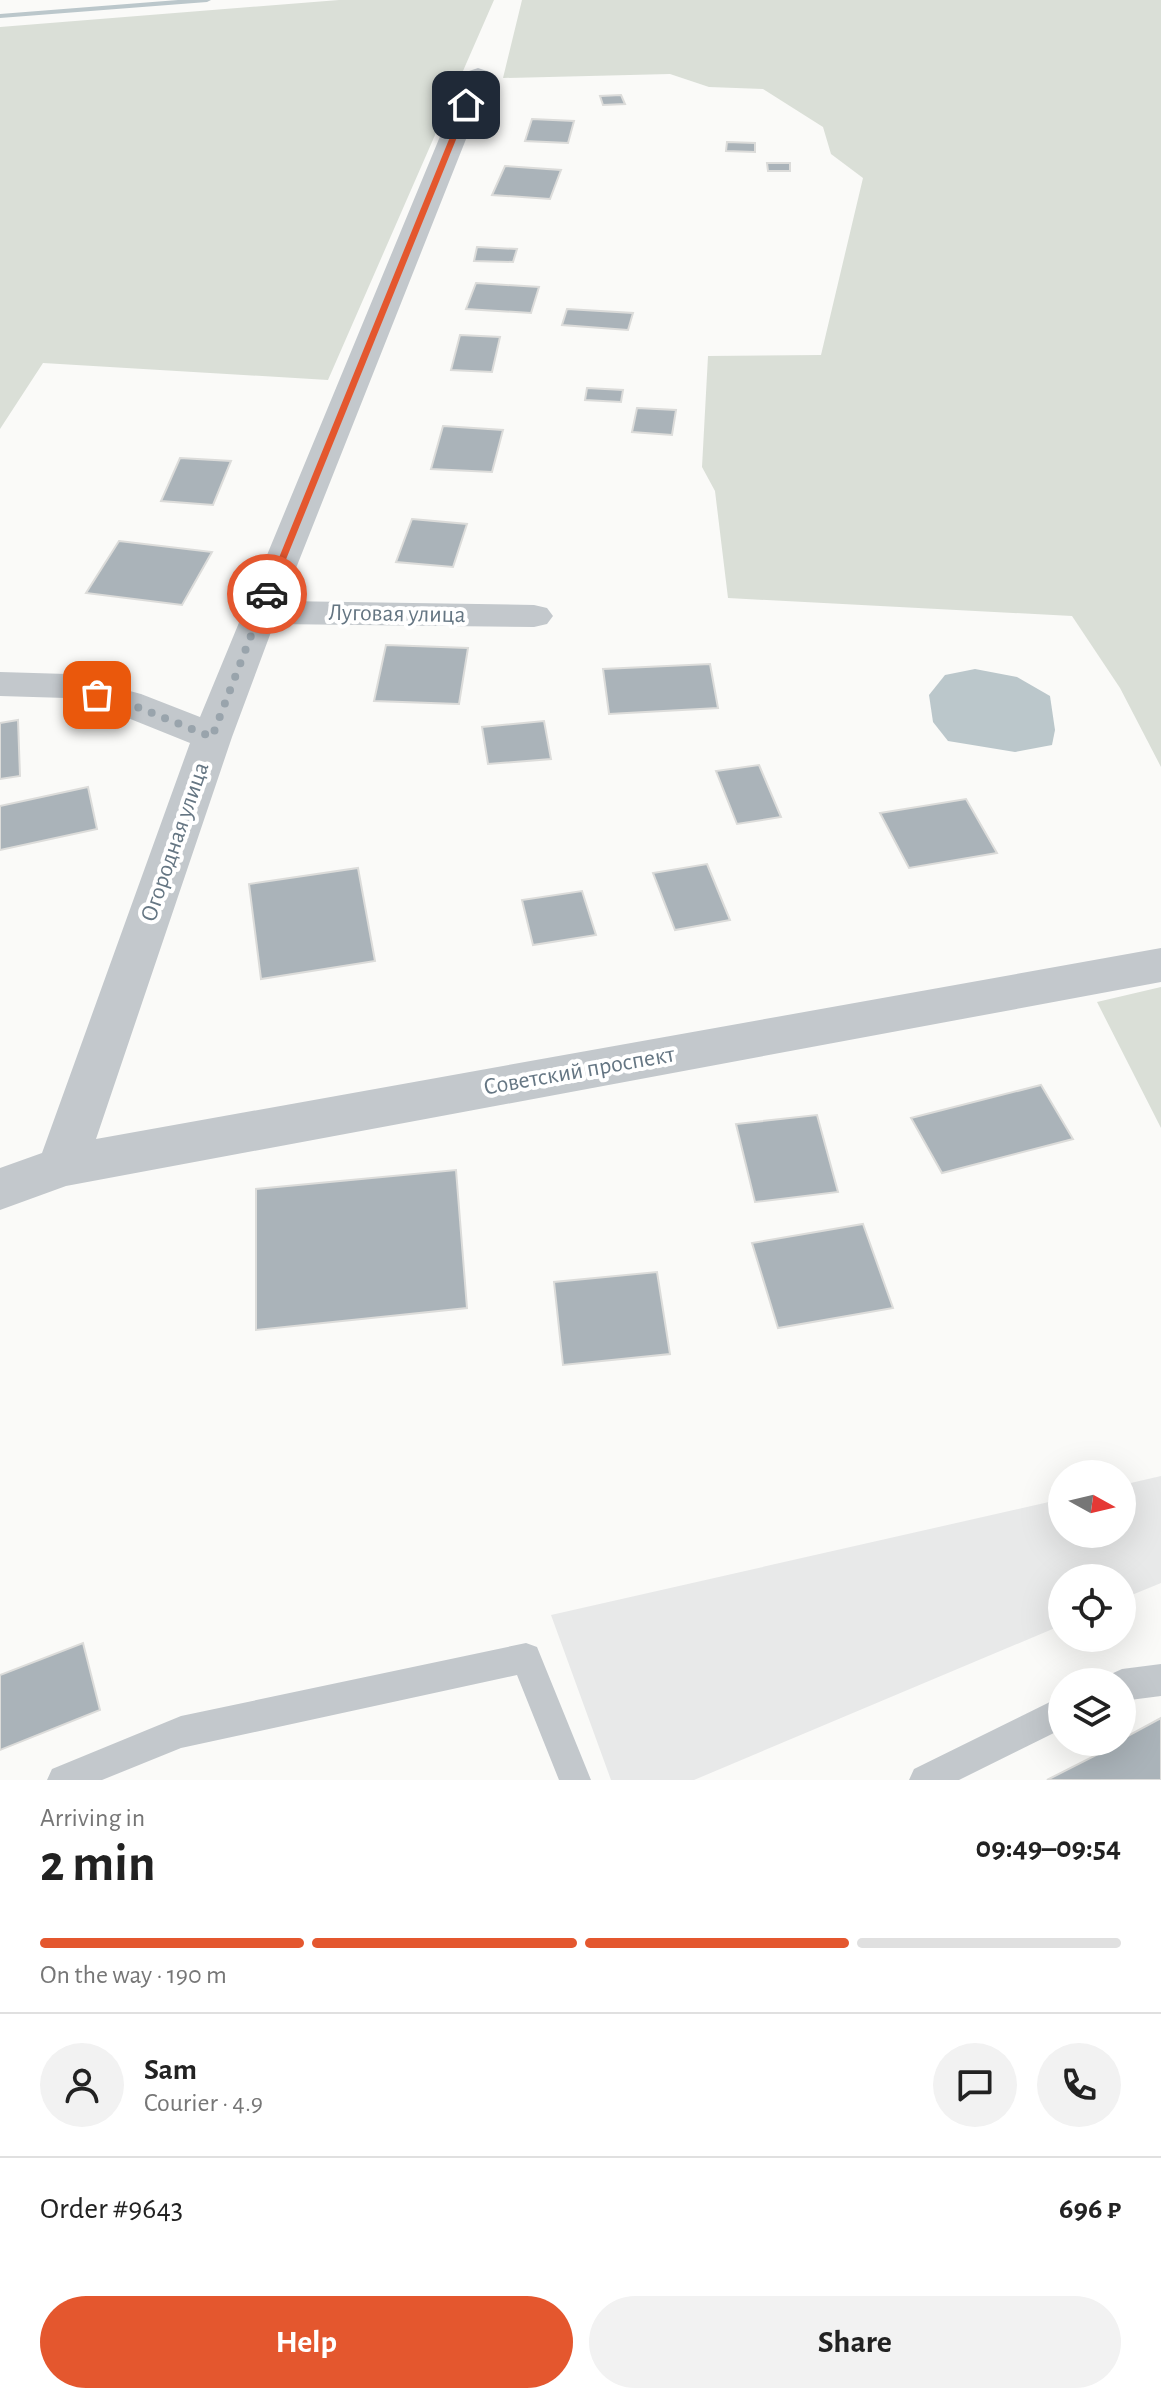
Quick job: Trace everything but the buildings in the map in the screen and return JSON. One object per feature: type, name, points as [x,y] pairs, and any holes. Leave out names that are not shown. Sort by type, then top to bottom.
[{"type":"street","name":"Огородная улица","points":[[62,1166],[212,737],[478,76]]},
{"type":"street","name":"Луговая улица","points":[[260,612],[534,616]]},
{"type":"street","points":[[0,684],[67,686],[127,703],[212,737]]},
{"type":"street","name":"Советский проспект","points":[[0,1189],[62,1166],[1161,965]]},
{"type":"lane","points":[[63,1780],[181,1732],[526,1658],[575,1780]]},
{"type":"lane","points":[[1136,1683],[1161,1680]]},
{"type":"lane","points":[[925,1780],[1048,1719]]},
{"type":"shaded area","points":[[339,0],[494,0],[328,380],[43,363],[0,429],[0,27]]},
{"type":"shaded area","points":[[522,0],[1161,0],[1161,767],[1120,688],[1072,616],[728,598],[715,491],[702,467],[708,356],[821,355],[863,178],[831,154],[823,127],[763,89],[709,87],[670,74],[503,78]]},
{"type":"shaded area","points":[[975,669],[1017,677],[1050,696],[1055,730],[1052,745],[1015,752],[948,741],[933,722],[929,695],[945,675]]},
{"type":"shaded area","points":[[1161,987],[1161,1128],[1097,1002]]},
{"type":"shaded area","points":[[1161,1476],[1161,1583],[1136,1593],[1136,1564],[1048,1564],[1048,1631],[694,1780],[611,1780],[551,1615],[1048,1502],[1048,1548],[1136,1548],[1136,1482]]},
{"type":"waterway","points":[[0,16],[207,0]]},
{"type":"way so far","points":[[97,695],[127,703],[212,737],[267,594]]},
{"type":"route","points":[[267,594],[466,105]]}]
